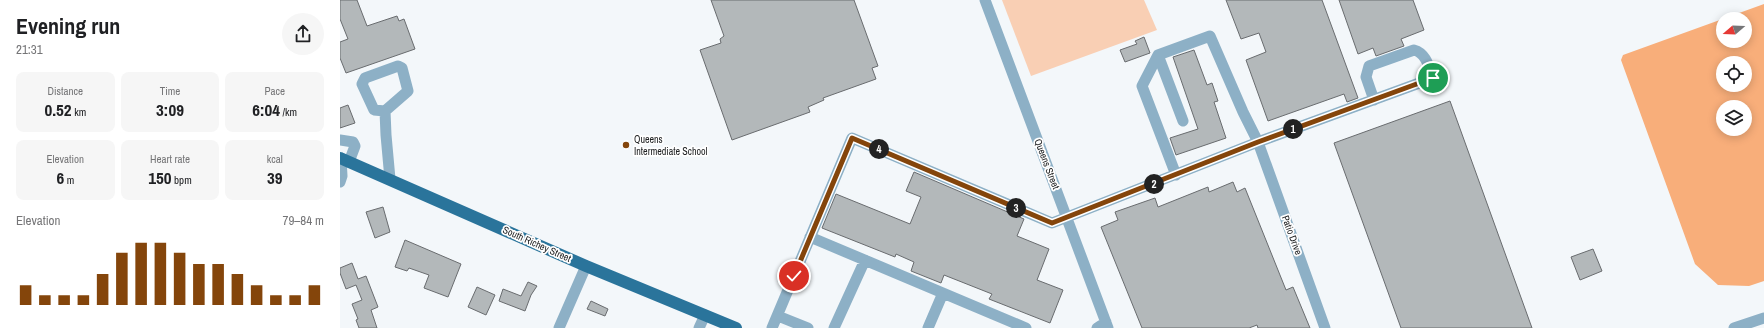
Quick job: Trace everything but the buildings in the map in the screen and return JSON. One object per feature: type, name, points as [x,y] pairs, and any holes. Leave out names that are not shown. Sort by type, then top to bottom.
[{"type":"main road","name":"South Richey Street","points":[[343,159],[586,266],[736,328]]},
{"type":"street","name":"Queens Street","points":[[985,0],[1068,217],[1104,326]]},
{"type":"street","name":"Patio Drive","points":[[1158,55],[1210,36],[1243,112],[1258,142],[1325,328]]},
{"type":"street","points":[[772,328],[852,138],[1052,223],[1258,142],[1374,100],[1433,78],[1421,51],[1414,50],[1369,66],[1366,77],[1374,100]]},
{"type":"street","points":[[1158,55],[1142,86],[1176,175]]},
{"type":"street","points":[[1158,55],[1183,121]]},
{"type":"street","points":[[398,66],[402,68],[408,91],[385,111],[374,110],[362,84],[364,78],[398,66]]},
{"type":"street","points":[[385,111],[390,179]]},
{"type":"street","points":[[340,138],[353,142],[355,146],[343,159],[342,176],[340,182]]},
{"type":"street","points":[[810,237],[1021,327]]},
{"type":"street","points":[[834,328],[865,260]]},
{"type":"street","points":[[559,328],[586,266]]},
{"type":"street","points":[[928,328],[943,293]]},
{"type":"street","points":[[699,328],[704,315]]},
{"type":"street","points":[[778,316],[808,328]]},
{"type":"street","points":[[1737,328],[1764,318]]},
{"type":"shaded area","points":[[1002,0],[1144,0],[1157,30],[1031,76]]},
{"type":"shaded area","points":[[1764,4],[1764,281],[1749,286],[1718,285],[1695,264],[1621,60],[1623,55],[1716,21],[1716,48],[1752,48],[1752,12],[1742,12]]},
{"type":"place","name":"Queens Intermediate School","points":[[626,145]]},
{"type":"route","points":[[794,276],[852,138],[1052,223],[1258,142],[1433,78]]}]
